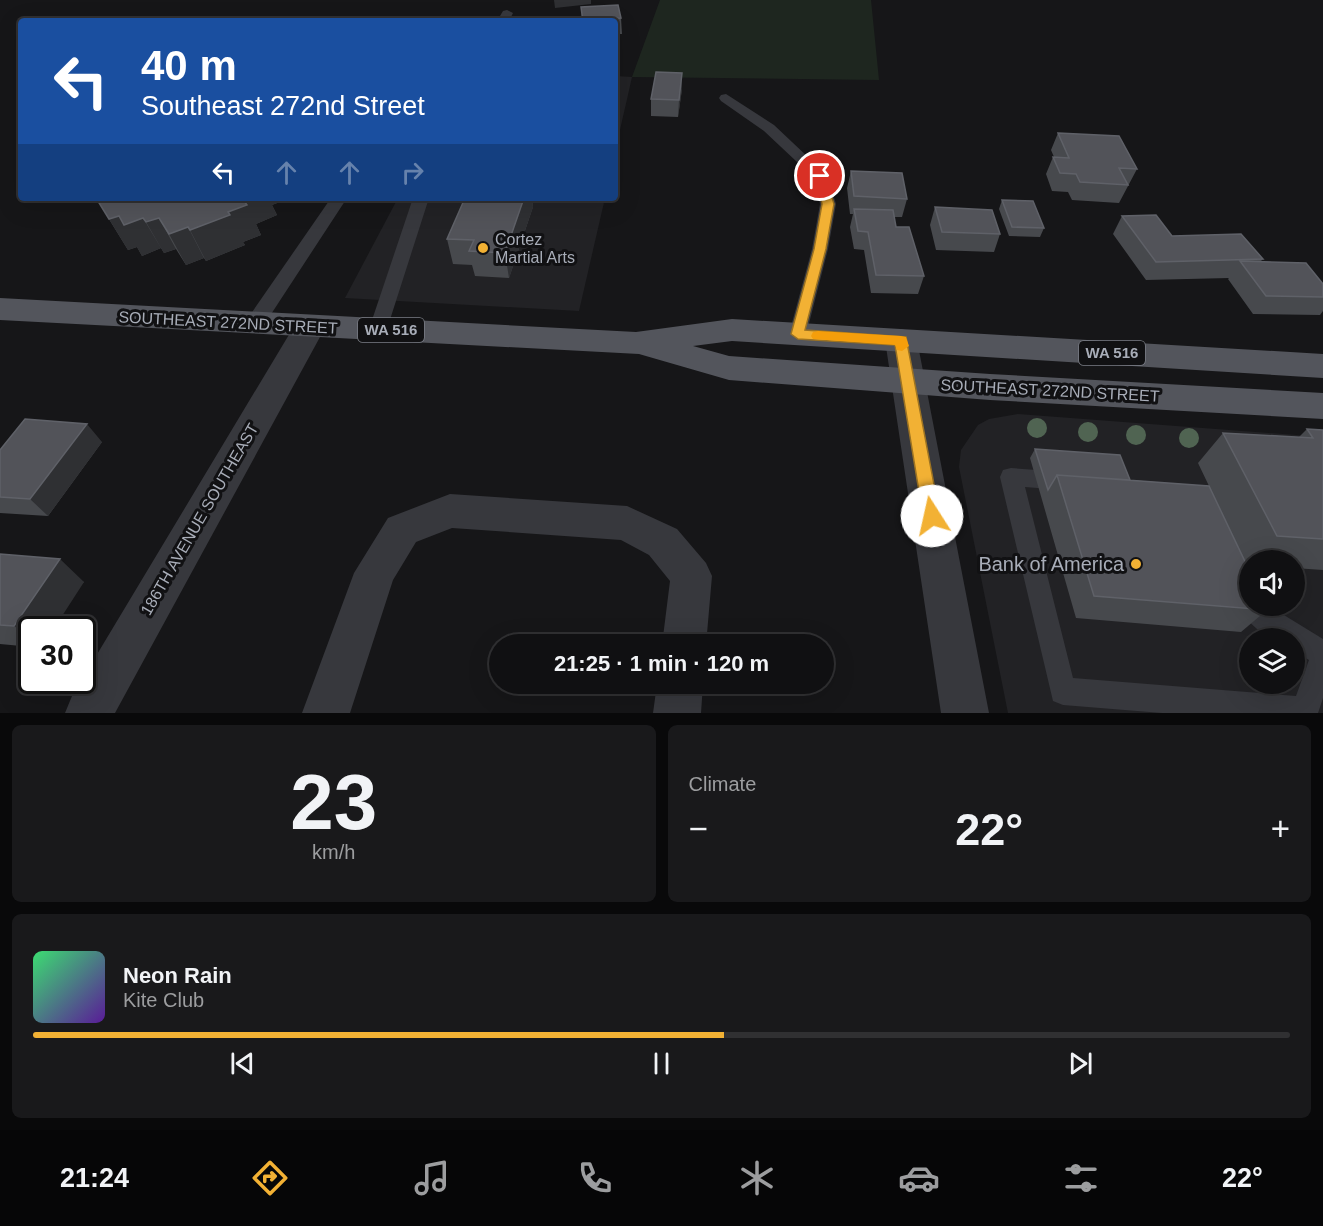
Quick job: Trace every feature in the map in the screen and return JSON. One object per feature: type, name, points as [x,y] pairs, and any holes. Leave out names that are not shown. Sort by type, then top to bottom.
[{"type":"main road","name":"SOUTHEAST 272ND STREET","points":[[0,309],[636,343],[732,330],[1323,366]]},
{"type":"main road","name":"SOUTHEAST 272ND STREET","points":[[636,343],[729,368],[1323,406]]},
{"type":"street","name":"186TH AVENUE SOUTHEAST","points":[[89,713],[310,326]]},
{"type":"street","points":[[901,340],[965,713]]},
{"type":"street","points":[[326,713],[375,573],[402,530],[450,511],[627,523],[663,542],[691,576],[685,634]]},
{"type":"street","points":[[677,713],[679,694]]},
{"type":"lane","points":[[726,98],[769,128],[820,176],[828,204],[820,249],[798,334]]},
{"type":"lane","points":[[255,323],[337,201]]},
{"type":"lane","points":[[378,329],[420,201]]},
{"type":"lane","points":[[1080,483],[1011,477],[1063,691],[1304,712],[1323,656],[1262,616]]},
{"type":"shaded area","points":[[660,0],[871,0],[879,80],[632,77]]},
{"type":"shaded area","points":[[618,76],[632,77],[618,139]]},
{"type":"shaded area","name":"Cortez Martial Arts","points":[[396,201],[604,201],[579,311],[345,298]]},
{"type":"shaded area","points":[[1018,414],[1323,437],[1323,713],[1008,713],[959,467],[961,450],[978,425],[989,419]]},
{"type":"building","points":[[618,5],[621,18],[583,18],[581,7]]},
{"type":"building","points":[[656,72],[682,73],[679,100],[651,99]]},
{"type":"building","points":[[1058,133],[1119,136],[1137,169],[1119,168],[1128,185],[1080,182],[1076,174],[1060,173],[1053,157],[1069,158]]},
{"type":"building","points":[[851,171],[902,173],[907,199],[854,196]]},
{"type":"building","points":[[1002,200],[1033,201],[1044,228],[1012,227]]},
{"type":"building","points":[[98,201],[244,201],[247,205],[228,212],[230,215],[190,230],[188,227],[169,234],[159,218],[146,222],[143,218],[124,225],[119,216],[109,219]]},
{"type":"building","points":[[464,201],[523,201],[505,253],[469,251],[474,240],[447,239]]},
{"type":"building","points":[[935,207],[992,210],[1000,234],[942,232]]},
{"type":"building","points":[[854,209],[893,210],[896,227],[909,227],[924,276],[876,275],[868,232],[858,231]]},
{"type":"building","points":[[1156,215],[1172,236],[1241,234],[1263,259],[1156,262],[1122,216]]},
{"type":"building","points":[[1240,261],[1306,263],[1323,284],[1323,297],[1266,296]]},
{"type":"building","points":[[25,419],[87,424],[30,499],[0,497],[0,450]]},
{"type":"building","points":[[1307,429],[1323,430],[1323,539],[1277,536],[1223,433],[1313,438]]},
{"type":"building","points":[[1035,449],[1120,455],[1130,480],[1057,475],[1048,490]]},
{"type":"building","name":"Bank of America","points":[[1057,475],[1209,486],[1240,550],[1239,608],[1094,596]]},
{"type":"building","points":[[0,554],[60,559],[21,616],[18,616],[14,626],[0,625]]},
{"type":"slow traffic","points":[[818,336],[901,340],[902,346]]},
{"type":"place","name":"Cortez Martial Arts","points":[[483,248]]},
{"type":"place","name":"Bank of America","points":[[1136,564]]},
{"type":"route","points":[[820,176],[828,204],[820,249],[798,334],[901,340],[932,516]]}]
